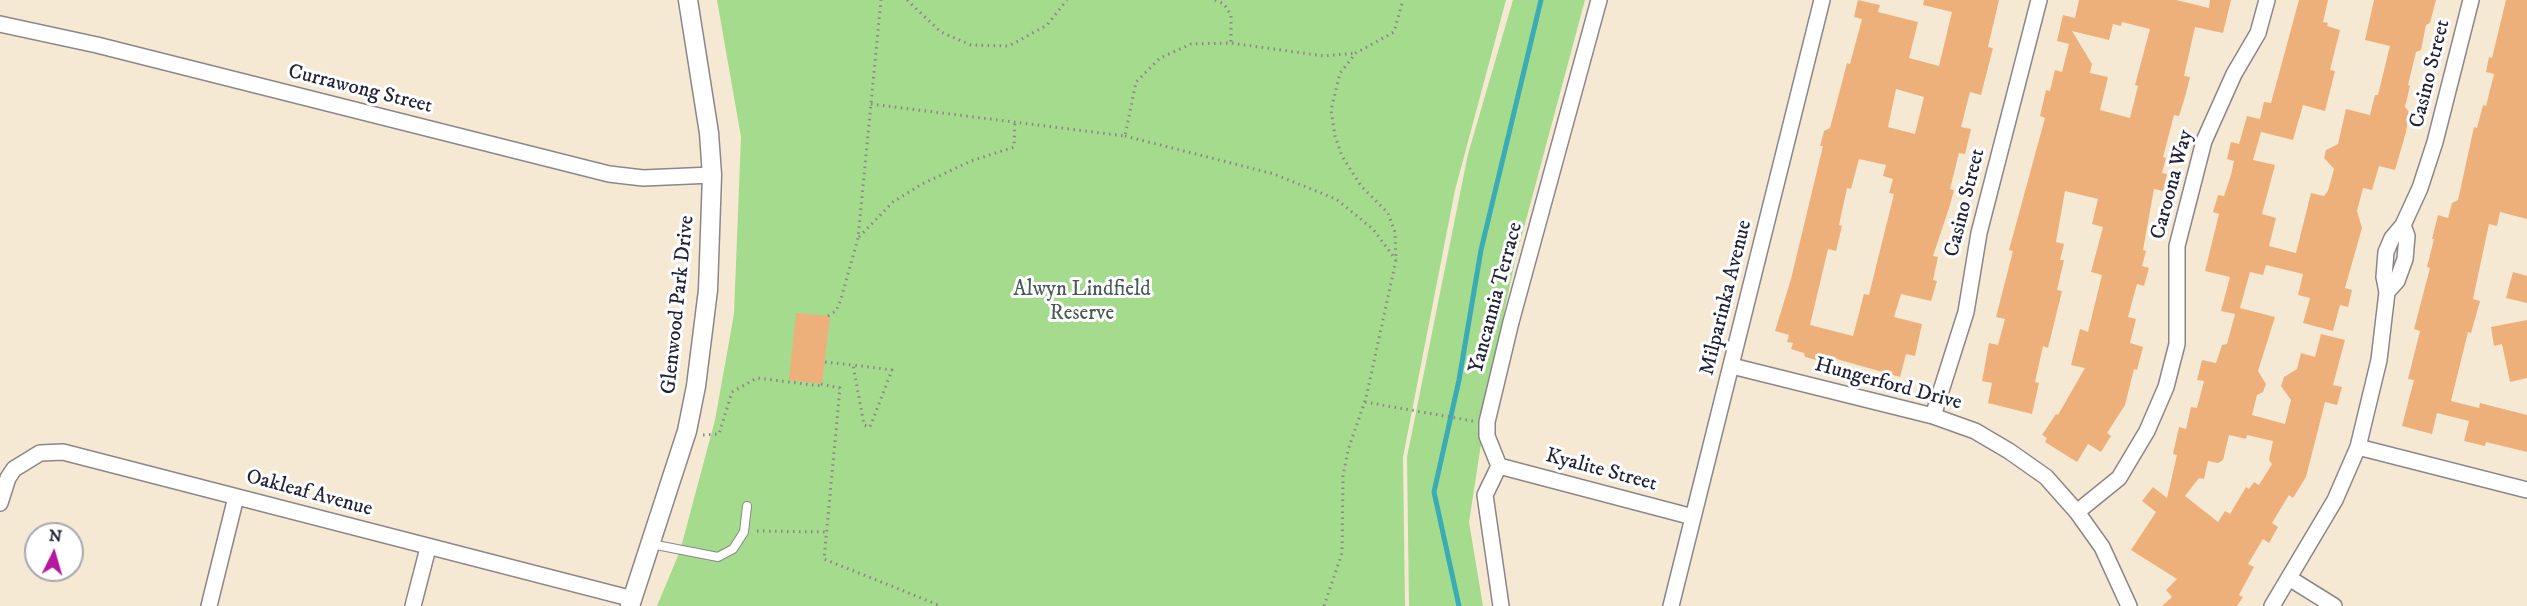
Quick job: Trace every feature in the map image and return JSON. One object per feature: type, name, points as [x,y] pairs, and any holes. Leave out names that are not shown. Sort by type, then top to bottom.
[{"type":"street","name":"Glenwood Park Drive","points":[[632,602],[679,461],[696,386],[708,290],[712,175],[709,133],[688,0]]},
{"type":"street","name":"Yancannia Terrace","points":[[1499,466],[1486,436],[1487,422],[1511,322],[1599,0]]},
{"type":"street","name":"Milparinka Avenue","points":[[1671,606],[1822,0]]},
{"type":"street","name":"Casino Street","points":[[1933,416],[1966,312],[1979,233],[2039,0]]},
{"type":"street","name":"Caroona Way","points":[[2077,512],[2119,478],[2147,431],[2166,387],[2176,344],[2179,313],[2177,246],[2204,141],[2234,74],[2258,33],[2267,0]]},
{"type":"street","name":"Casino Street","points":[[2272,606],[2335,500],[2358,447],[2379,360],[2387,292],[2384,277],[2385,258],[2392,238],[2403,225],[2420,188],[2435,142],[2471,0]]},
{"type":"street","name":"Currawong Street","points":[[0,24],[97,45],[609,174],[642,178],[712,175]]},
{"type":"street","name":"Hungerford Drive","points":[[1732,366],[1933,416],[1975,431],[2009,451],[2046,477],[2077,512],[2102,547],[2129,606]]},
{"type":"street","points":[[2358,447],[2527,490]]},
{"type":"street","name":"Oakleaf Avenue","points":[[0,503],[8,478],[14,469],[29,458],[50,451],[236,497],[632,602]]},
{"type":"street","name":"Kyalite Street","points":[[1499,466],[1693,517]]},
{"type":"street","points":[[1499,466],[1485,495],[1501,606]]},
{"type":"street","points":[[208,606],[236,497]]},
{"type":"street","points":[[413,606],[428,548]]},
{"type":"street","points":[[2289,578],[2334,606]]},
{"type":"lane","points":[[651,544],[718,557],[733,549],[744,531],[747,506]]},
{"type":"path","points":[[828,316],[836,311],[841,299],[858,238],[881,0]]},
{"type":"path","points":[[907,0],[941,32],[971,45],[1009,46],[1047,25],[1067,0]]},
{"type":"path","points":[[1215,0],[1224,4],[1231,15],[1231,43]]},
{"type":"path","points":[[1125,136],[1136,82],[1160,58],[1191,44],[1231,43],[1324,56],[1356,53],[1394,32],[1403,0]]},
{"type":"path","points":[[1324,606],[1342,553],[1343,476],[1348,450],[1365,402],[1396,260],[1395,232],[1388,213],[1361,186],[1342,156],[1335,136],[1331,110],[1340,74],[1356,53]]},
{"type":"path","points":[[871,104],[1125,136],[1274,174],[1336,200],[1373,229],[1396,260]]},
{"type":"path","points":[[858,238],[893,202],[922,184],[971,161],[1014,147],[1015,122]]},
{"type":"path","points":[[825,362],[853,365],[892,370],[870,427],[864,425],[853,365]]},
{"type":"path","points":[[701,434],[719,434],[732,392],[757,378],[840,388],[824,559],[941,606]]},
{"type":"path","points":[[1365,402],[1460,420]]},
{"type":"green space","name":"Alwyn Lindfield Reserve","points":[[717,0],[1506,0],[1455,190],[1403,457],[1405,606],[657,606],[680,551],[715,420],[734,314],[741,137]]},
{"type":"green space","points":[[1513,0],[1585,0],[1515,261],[1494,360],[1469,522],[1483,606],[1409,606],[1407,457],[1468,154]]},
{"type":"building","points":[[1858,0],[1880,5],[1878,12],[1918,22],[1909,58],[1939,66],[1952,12],[1923,5],[1924,0],[1999,0],[1988,47],[1993,48],[1981,95],[1970,92],[1961,127],[1971,129],[1965,154],[1959,153],[1950,189],[1954,190],[1933,256],[1938,257],[1933,280],[1937,281],[1932,298],[1931,301],[1901,294],[1894,317],[1922,324],[1915,356],[1906,354],[1900,377],[1826,356],[1824,362],[1805,357],[1804,353],[1791,349],[1793,343],[1787,342],[1789,335],[1775,331],[1791,279],[1823,146],[1820,146],[1824,131],[1830,128],[1847,63],[1850,64],[1862,19],[1854,17]],"holes":[[[1896,89],[1924,97],[1915,134],[1888,127]],[[1859,159],[1886,165],[1883,176],[1893,179],[1889,193],[1894,194],[1869,295],[1864,294],[1853,336],[1810,325],[1828,249],[1836,251],[1847,188],[1851,189]]]},
{"type":"building","points":[[2079,0],[2176,0],[2209,8],[2210,0],[2231,0],[2223,33],[2195,27],[2184,76],[2190,77],[2179,116],[2174,115],[2163,157],[2166,158],[2162,173],[2167,174],[2163,191],[2154,189],[2143,250],[2146,251],[2142,266],[2149,268],[2144,286],[2137,284],[2128,317],[2136,319],[2130,343],[2143,347],[2137,370],[2134,369],[2125,405],[2107,433],[2111,436],[2101,452],[2088,444],[2077,462],[2045,442],[2047,438],[2042,435],[2056,414],[2058,415],[2085,368],[2071,365],[2080,329],[2088,332],[2102,275],[2091,272],[2103,227],[2092,224],[2098,199],[2065,191],[2056,242],[2064,244],[2060,260],[2064,260],[2057,290],[2062,291],[2048,348],[2043,346],[2035,382],[2039,383],[2032,414],[1988,403],[1992,383],[1982,381],[1989,343],[1998,345],[2005,319],[1996,317],[2013,251],[2009,250],[2045,118],[2040,116],[2046,90],[2050,91],[2055,70],[2062,72],[2069,44],[2057,41],[2063,15],[2075,18]],"holes":[[[2122,22],[2150,29],[2135,85],[2138,86],[2130,118],[2100,110],[2108,77],[2090,73],[2092,64],[2072,31],[2109,40],[2113,24],[2121,26]]]},
{"type":"building","points":[[2299,0],[2328,0],[2323,22],[2328,23],[2327,26],[2340,30],[2330,70],[2335,71],[2325,111],[2303,105],[2293,140],[2261,132],[2253,160],[2275,165],[2262,214],[2276,218],[2269,246],[2296,253],[2311,193],[2324,196],[2328,191],[2334,169],[2324,158],[2326,150],[2338,144],[2346,109],[2370,115],[2375,95],[2378,95],[2390,46],[2365,40],[2374,0],[2436,0],[2430,23],[2426,25],[2421,50],[2416,52],[2408,85],[2410,86],[2405,107],[2409,112],[2406,132],[2395,170],[2379,166],[2372,190],[2363,188],[2357,211],[2362,228],[2345,288],[2352,290],[2348,307],[2340,305],[2333,331],[2303,323],[2310,298],[2298,295],[2303,274],[2266,265],[2263,275],[2250,272],[2240,308],[2275,317],[2258,371],[2266,384],[2263,392],[2257,395],[2252,415],[2285,424],[2291,400],[2281,386],[2284,377],[2297,369],[2301,353],[2315,357],[2321,334],[2345,340],[2333,385],[2342,387],[2337,405],[2325,402],[2306,477],[2293,498],[2289,495],[2272,523],[2278,527],[2269,543],[2263,539],[2248,564],[2254,567],[2239,595],[2243,597],[2237,606],[2162,606],[2172,597],[2166,590],[2177,579],[2131,550],[2156,512],[2142,501],[2153,487],[2167,498],[2177,455],[2173,454],[2179,427],[2186,429],[2191,407],[2197,408],[2204,381],[2197,380],[2202,360],[2216,363],[2222,345],[2227,344],[2235,314],[2221,311],[2230,277],[2205,271],[2219,214],[2213,212],[2218,195],[2224,196],[2231,175],[2234,161],[2227,159],[2231,142],[2239,144],[2247,116],[2260,119],[2264,102],[2271,103]],"holes":[[[2229,435],[2246,439],[2247,435],[2273,441],[2269,460],[2272,464],[2259,485],[2254,482],[2249,489],[2246,487],[2230,514],[2225,511],[2218,522],[2185,496],[2199,478],[2204,479],[2208,461],[2218,463],[2223,460]]]},
{"type":"building","points":[[2506,0],[2527,0],[2527,219],[2500,212],[2497,226],[2489,224],[2473,299],[2480,301],[2471,333],[2468,332],[2451,401],[2479,408],[2480,403],[2527,415],[2527,452],[2486,442],[2485,446],[2464,441],[2469,421],[2437,413],[2432,434],[2402,426],[2414,380],[2408,379],[2420,331],[2414,329],[2430,268],[2427,267],[2434,239],[2432,239],[2438,215],[2448,218],[2452,203],[2458,200],[2474,127],[2477,128],[2483,105],[2486,106],[2494,74],[2486,72],[2489,57],[2492,58]]},
{"type":"building","points":[[2513,272],[2527,276],[2527,303],[2506,298]]},
{"type":"building","points":[[796,313],[830,316],[822,384],[789,380]]},
{"type":"building","points":[[2527,320],[2527,378],[2510,382],[2502,344],[2494,346],[2491,327]]},
{"type":"waterway","points":[[1459,606],[1434,492],[1459,380],[1481,250],[1541,0]]}]
